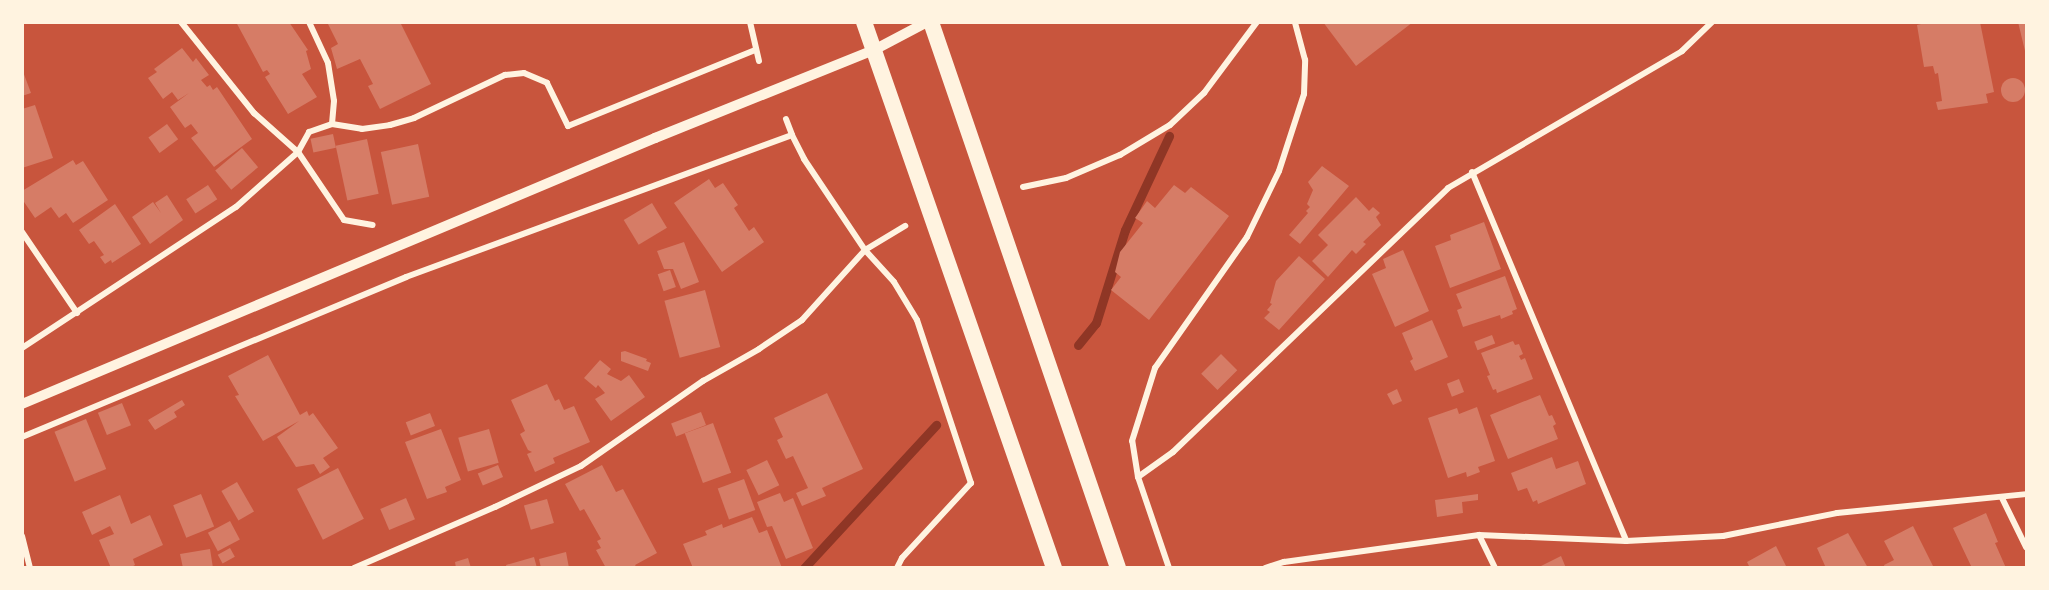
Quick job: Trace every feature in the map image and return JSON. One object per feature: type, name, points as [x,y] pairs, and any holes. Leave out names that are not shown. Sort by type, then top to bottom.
[{"type":"highway","points":[[864,22],[1054,567]]},
{"type":"highway","points":[[929,22],[1118,567]]},
{"type":"street","points":[[181,22],[254,113],[298,152],[344,219],[373,225]]},
{"type":"street","points":[[309,22],[328,63],[334,101],[332,124]]},
{"type":"street","points":[[750,22],[759,61]]},
{"type":"street","points":[[22,404],[655,138],[874,50],[929,22]]},
{"type":"street","points":[[1023,187],[1066,178],[1120,155],[1170,125],[1204,93],[1257,22]]},
{"type":"street","points":[[1168,567],[1138,477],[1132,441],[1155,368],[1247,237],[1279,171],[1304,94],[1305,60],[1295,22]]},
{"type":"street","points":[[1138,477],[1173,452],[1448,188],[1682,51],[1712,22]]},
{"type":"street","points":[[22,348],[236,207],[298,152],[309,132],[332,124],[362,129],[390,125],[414,118],[505,75],[524,73],[547,83],[568,126],[756,50]]},
{"type":"street","points":[[786,119],[804,159],[865,250],[894,282],[917,320],[971,483],[902,558],[897,567]]},
{"type":"street","points":[[22,437],[406,277],[792,135]]},
{"type":"street","points":[[1473,172],[1626,541]]},
{"type":"street","points":[[354,567],[495,507],[581,466],[703,381],[759,349],[802,320],[865,250],[905,226]]},
{"type":"street","points":[[22,232],[77,313]]},
{"type":"street","points":[[402,270],[406,277]]},
{"type":"street","points":[[1265,567],[1284,562],[1479,535],[1626,541],[1723,536],[1837,513],[2026,494]]},
{"type":"street","points":[[2002,498],[2026,547]]},
{"type":"street","points":[[1479,535],[1495,567]]},
{"type":"street","points":[[22,536],[30,567]]},
{"type":"building","points":[[236,22],[289,22],[308,50],[306,51],[311,69],[302,74],[317,97],[288,114],[265,77],[270,74],[267,70],[263,72]]},
{"type":"building","points":[[327,22],[400,22],[431,84],[380,109],[368,86],[373,84],[360,59],[337,69],[331,48],[338,44]]},
{"type":"building","points":[[1323,22],[1413,22],[1356,66]]},
{"type":"building","points":[[1929,22],[1980,22],[1994,92],[1986,94],[1988,103],[1938,110],[1936,102],[1942,101],[1938,73],[1935,74],[1933,66],[1924,67],[1917,25]]},
{"type":"building","points":[[2018,22],[2026,22],[2026,55]]},
{"type":"building","points":[[182,48],[193,62],[196,58],[209,75],[201,80],[207,87],[210,85],[213,90],[217,87],[252,139],[214,167],[191,138],[198,133],[191,124],[185,128],[170,107],[189,93],[178,100],[172,92],[163,99],[148,78],[157,72],[154,69]]},
{"type":"building","points":[[22,69],[31,93],[22,96]]},
{"type":"building","points":[[2013,78],[2022,81],[2025,90],[2022,99],[2013,102],[2004,99],[2001,90],[2004,81]]},
{"type":"building","points":[[35,105],[53,158],[22,168],[22,109]]},
{"type":"building","points":[[167,124],[178,139],[160,153],[148,138]]},
{"type":"building","points":[[333,134],[336,148],[313,152],[311,139]]},
{"type":"building","points":[[367,139],[379,194],[347,200],[336,146]]},
{"type":"building","points":[[418,144],[429,197],[392,205],[381,152]]},
{"type":"building","points":[[242,148],[258,167],[231,190],[215,170]]},
{"type":"building","points":[[73,160],[76,165],[83,161],[108,200],[73,223],[66,213],[59,218],[51,207],[35,218],[22,199],[22,191]]},
{"type":"building","points":[[1322,166],[1349,186],[1300,244],[1289,235],[1308,213],[1306,211],[1310,207],[1307,204],[1313,190],[1308,182]]},
{"type":"building","points":[[709,179],[715,188],[723,183],[738,205],[734,208],[749,231],[754,227],[764,242],[722,272],[674,203]]},
{"type":"building","points":[[208,185],[217,199],[195,213],[186,199]]},
{"type":"building","points":[[1174,185],[1185,193],[1191,187],[1229,216],[1149,320],[1111,290],[1121,277],[1115,272],[1120,252],[1143,223],[1135,218],[1147,201],[1155,208]]},
{"type":"building","points":[[167,195],[183,220],[150,244],[132,217],[153,202],[161,213],[155,203]]},
{"type":"building","points":[[1356,197],[1369,211],[1373,207],[1380,213],[1376,217],[1381,225],[1363,242],[1366,244],[1356,254],[1352,250],[1328,277],[1312,261],[1328,245],[1318,235]]},
{"type":"building","points":[[652,203],[667,228],[639,245],[624,220]]},
{"type":"building","points":[[115,204],[141,244],[112,263],[111,260],[105,264],[100,257],[104,255],[94,241],[89,244],[79,230]]},
{"type":"building","points":[[1484,222],[1501,269],[1450,288],[1435,246],[1451,240],[1450,235]]},
{"type":"building","points":[[684,242],[699,282],[681,289],[673,269],[664,269],[657,251]]},
{"type":"building","points":[[1403,250],[1429,311],[1395,327],[1372,274],[1386,268],[1383,259]]},
{"type":"building","points":[[1299,256],[1325,279],[1279,330],[1264,318],[1270,312],[1267,310],[1272,304],[1270,303],[1276,281]]},
{"type":"building","points":[[670,270],[676,287],[664,291],[658,274]]},
{"type":"building","points":[[1505,276],[1517,309],[1512,311],[1513,314],[1501,319],[1500,315],[1463,327],[1457,310],[1462,308],[1456,294]]},
{"type":"building","points":[[705,290],[720,347],[680,358],[664,301]]},
{"type":"building","points":[[1432,320],[1448,357],[1415,371],[1410,361],[1413,359],[1402,333]]},
{"type":"building","points":[[1492,335],[1495,343],[1477,350],[1474,342]]},
{"type":"building","points":[[1513,341],[1515,345],[1519,344],[1523,354],[1519,356],[1521,360],[1525,358],[1533,379],[1497,393],[1496,389],[1493,390],[1487,376],[1490,375],[1481,353]]},
{"type":"building","points":[[625,351],[647,359],[646,361],[651,363],[648,371],[621,361],[621,352]]},
{"type":"building","points":[[1221,354],[1237,370],[1217,390],[1201,374]]},
{"type":"building","points":[[268,355],[300,415],[307,411],[309,416],[313,413],[338,448],[323,458],[330,467],[320,474],[314,464],[296,467],[277,437],[299,421],[263,441],[235,396],[239,395],[228,376]]},
{"type":"building","points":[[600,360],[611,369],[607,374],[621,381],[629,375],[645,397],[611,421],[595,399],[605,393],[598,385],[596,388],[584,378]]},
{"type":"building","points":[[1459,379],[1464,392],[1452,397],[1447,384]]},
{"type":"building","points":[[547,384],[555,401],[559,399],[564,410],[574,406],[590,442],[553,458],[555,463],[535,472],[527,454],[532,452],[528,450],[520,434],[525,431],[511,400]]},
{"type":"building","points":[[1397,389],[1402,401],[1393,405],[1387,394]]},
{"type":"building","points":[[827,393],[863,469],[822,488],[826,496],[802,506],[796,493],[808,488],[793,456],[786,459],[777,440],[783,437],[774,418]]},
{"type":"building","points":[[1540,395],[1549,416],[1552,415],[1556,424],[1553,426],[1558,439],[1508,459],[1490,415]]},
{"type":"building","points":[[182,400],[185,405],[174,412],[177,417],[155,430],[148,420]]},
{"type":"building","points":[[122,403],[131,425],[107,435],[98,413]]},
{"type":"building","points":[[1477,407],[1495,461],[1478,467],[1480,472],[1467,477],[1466,472],[1448,478],[1428,418],[1457,408],[1459,414]]},
{"type":"building","points":[[701,412],[706,425],[676,437],[671,423]]},
{"type":"building","points":[[430,413],[435,426],[411,435],[406,422]]},
{"type":"building","points":[[86,419],[106,469],[75,482],[54,432]]},
{"type":"building","points":[[713,423],[731,473],[703,483],[685,433]]},
{"type":"building","points":[[441,429],[461,480],[445,487],[447,492],[427,499],[405,442]]},
{"type":"building","points":[[489,429],[499,463],[468,471],[458,438]]},
{"type":"building","points":[[1552,457],[1556,469],[1578,461],[1586,484],[1538,504],[1537,500],[1533,502],[1527,488],[1518,491],[1511,473]]},
{"type":"building","points":[[767,460],[779,485],[759,495],[746,470]]},
{"type":"building","points":[[498,465],[503,477],[483,486],[478,474]]},
{"type":"building","points":[[602,465],[616,492],[623,489],[657,553],[635,565],[637,568],[606,568],[596,550],[601,548],[597,541],[601,539],[584,509],[580,511],[565,484]]},
{"type":"building","points":[[338,468],[364,519],[323,540],[297,489]]},
{"type":"building","points":[[744,479],[755,510],[729,520],[718,489]]},
{"type":"building","points":[[237,482],[254,511],[238,520],[221,491]]},
{"type":"building","points":[[780,493],[784,502],[793,498],[813,548],[786,559],[772,526],[767,527],[757,502]]},
{"type":"building","points":[[201,494],[214,526],[186,538],[173,505]]},
{"type":"building","points":[[1478,494],[1478,500],[1462,502],[1463,513],[1437,517],[1435,500]]},
{"type":"building","points":[[120,495],[131,524],[150,515],[163,545],[133,559],[135,565],[130,568],[111,568],[99,540],[114,534],[110,526],[92,535],[82,512]]},
{"type":"building","points":[[406,498],[415,519],[389,530],[380,509]]},
{"type":"building","points":[[547,499],[554,523],[531,530],[524,506]]},
{"type":"building","points":[[1986,513],[2006,568],[1972,568],[1953,528]]},
{"type":"building","points":[[752,517],[759,533],[767,530],[782,568],[693,568],[683,544],[707,535],[705,531],[722,524],[723,528]]},
{"type":"building","points":[[230,521],[240,540],[218,551],[208,533]]},
{"type":"building","points":[[1913,526],[1934,568],[1885,568],[1884,565],[1894,560],[1884,541]]},
{"type":"building","points":[[1848,533],[1868,568],[1826,568],[1817,548]]},
{"type":"building","points":[[1776,546],[1787,568],[1750,568],[1747,562]]},
{"type":"building","points":[[230,548],[235,557],[223,564],[218,555]]},
{"type":"building","points":[[210,549],[213,568],[183,568],[180,554]]},
{"type":"building","points":[[566,552],[569,568],[541,568],[539,559]]},
{"type":"building","points":[[1561,556],[1566,568],[1537,568]]},
{"type":"building","points":[[534,557],[537,568],[507,568],[506,565]]},
{"type":"building","points":[[468,558],[471,568],[456,568],[455,562]]},
{"type":"waterway","points":[[1078,345],[1096,323],[1125,230],[1169,136]]},
{"type":"waterway","points":[[804,568],[936,425]]}]
